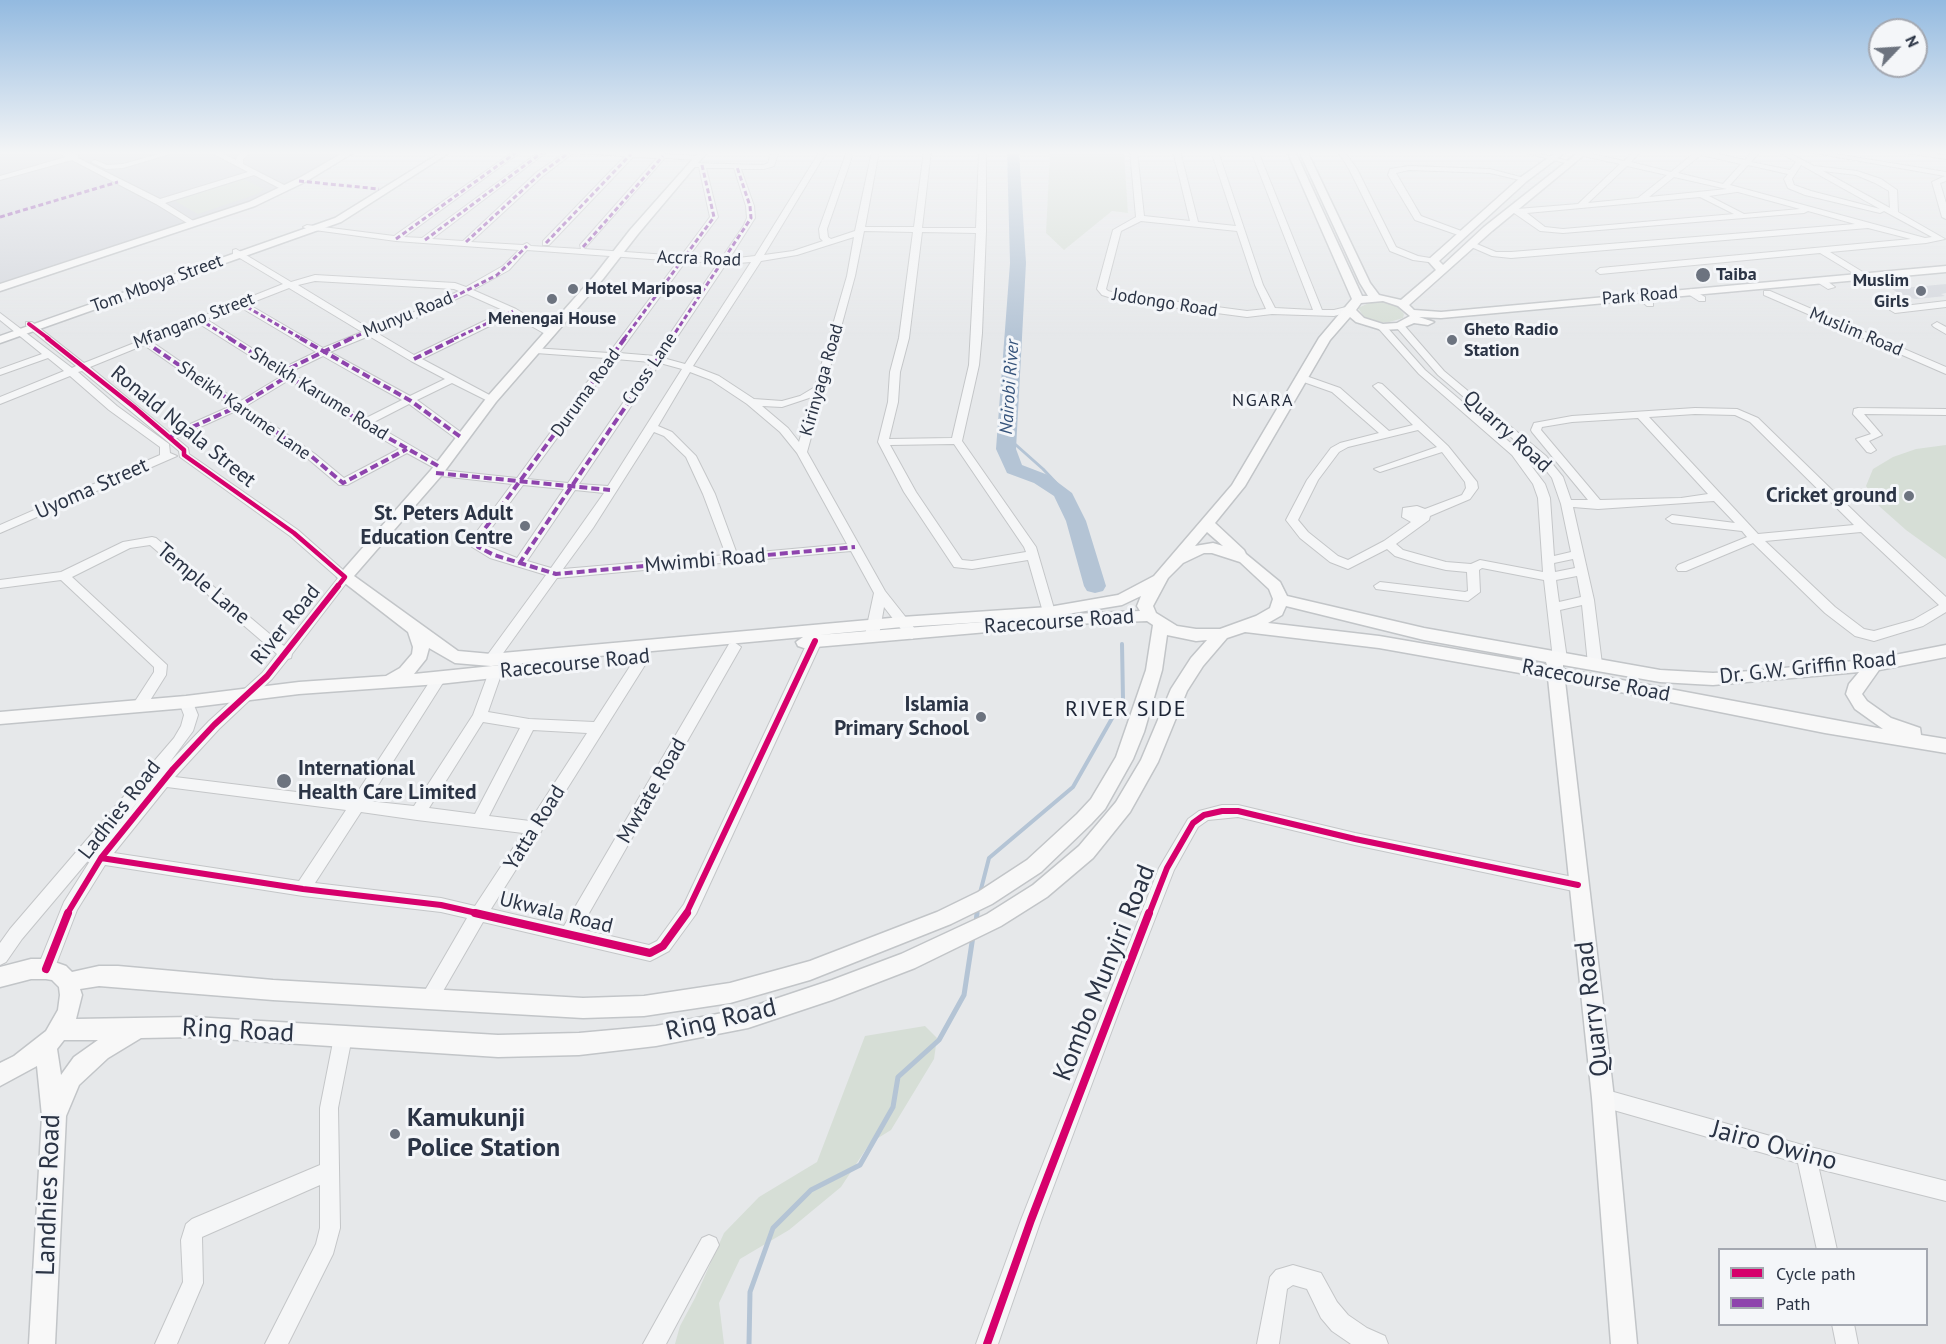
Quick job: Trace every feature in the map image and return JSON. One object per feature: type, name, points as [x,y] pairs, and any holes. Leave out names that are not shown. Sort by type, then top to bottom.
[{"type":"main road","points":[[0,287],[189,222],[220,214]]},
{"type":"main road","name":"Tom Mboya Street","points":[[315,227],[338,214]]},
{"type":"main road","name":"Tom Mboya Street","points":[[0,334],[32,326],[347,214]]},
{"type":"main road","name":"River Road","points":[[345,577],[438,470],[492,399],[653,214]]},
{"type":"main road","points":[[1318,214],[1353,307],[1354,316],[1382,327],[1400,326],[1411,316],[1402,304]]},
{"type":"main road","points":[[1333,214],[1365,283],[1375,298]]},
{"type":"main road","points":[[1443,271],[1433,261],[1485,214]]},
{"type":"main road","points":[[1206,523],[1275,586],[1281,599],[1276,611],[1221,634],[1196,635],[1173,631],[1155,620],[1145,606],[1149,596],[1159,580],[1178,560],[1206,523],[1224,506],[1238,486],[1339,317],[1353,307],[1375,298],[1402,304],[1410,300],[1472,244],[1512,214]]},
{"type":"main road","name":"Park Road","points":[[1411,316],[1451,322],[1645,300],[1691,292],[1946,269]]},
{"type":"main road","name":"Park Road","points":[[1411,316],[1645,300],[1702,299],[1946,277]]},
{"type":"main road","points":[[1332,332],[1370,324]]},
{"type":"main road","name":"Tom Mboya Street","points":[[0,340],[17,331]]},
{"type":"main road","points":[[1178,560],[1201,549],[1213,548],[1245,559]]},
{"type":"main road","name":"Ronald Ngala Street","points":[[345,577],[416,632],[455,657]]},
{"type":"main road","name":"Racecourse Road","points":[[0,718],[186,702],[250,692],[439,678],[493,666],[907,628],[1049,612],[1122,600],[1159,580]]},
{"type":"main road","name":"Dr. G.W. Griffin Road","points":[[1281,599],[1319,610],[1557,663],[1595,664],[1660,676],[1754,677],[1874,664],[1946,651]]},
{"type":"main road","name":"Racecourse Road","points":[[907,628],[1090,617],[1155,620]]},
{"type":"main road","name":"Ring Road","points":[[68,982],[99,976],[118,976],[273,990],[584,1008],[644,1006],[730,993],[810,970],[905,934],[977,902],[1034,866],[1071,832],[1098,804],[1124,759],[1135,732],[1154,670],[1155,620]]},
{"type":"main road","name":"Racecourse Road","points":[[1244,626],[1557,663],[1825,726],[1946,746]]},
{"type":"main road","name":"Racecourse Road","points":[[455,657],[493,666],[643,657],[815,641],[873,631]]},
{"type":"main road","points":[[390,681],[406,672],[420,655],[422,647],[416,632]]},
{"type":"main road","name":"Ring Road","points":[[53,1038],[140,1028],[193,1027],[498,1046],[579,1044],[656,1036],[748,1018],[908,961],[986,924],[1040,891],[1086,852],[1123,807],[1149,762],[1179,688],[1221,634]]},
{"type":"main road","name":"Quarry Road","points":[[1557,663],[1578,885],[1604,1098],[1624,1344]]},
{"type":"main road","points":[[1874,664],[1855,688],[1854,694],[1860,705],[1885,723],[1946,746]]},
{"type":"main road","points":[[0,977],[31,969],[46,969],[59,973],[68,982],[71,995],[68,1012],[53,1038],[21,1064],[0,1075]]},
{"type":"main road","points":[[54,1116],[71,1077],[82,1065],[100,1050],[140,1028]]},
{"type":"main road","name":"Landhies Road","points":[[42,1344],[54,1116],[53,1038]]},
{"type":"street","points":[[177,214],[189,222]]},
{"type":"street","points":[[400,236],[431,214]]},
{"type":"street","points":[[428,238],[460,214]]},
{"type":"street","points":[[468,240],[497,214]]},
{"type":"street","points":[[546,243],[573,214]]},
{"type":"street","points":[[583,247],[611,214]]},
{"type":"street","name":"Duruma Road","points":[[555,574],[486,552],[478,547],[477,543],[481,534],[686,256],[714,217],[714,214]]},
{"type":"street","name":"Cross Lane","points":[[519,564],[655,359],[710,283],[751,218],[751,214]]},
{"type":"street","points":[[417,814],[479,716],[493,682],[493,666],[652,427],[665,402],[689,368],[785,214]]},
{"type":"street","points":[[828,214],[823,229],[824,238],[829,242]]},
{"type":"street","name":"Kirinyaga Road","points":[[863,214],[844,302],[802,452],[880,593],[907,628]]},
{"type":"street","points":[[921,214],[904,338],[895,372],[893,402],[883,442],[910,492],[958,564],[972,565],[1034,555]]},
{"type":"street","points":[[981,214],[974,365],[957,441],[1028,543],[1034,555],[1049,612]]},
{"type":"street","points":[[1140,214],[1140,218],[1241,229]]},
{"type":"street","points":[[1192,214],[1195,225]]},
{"type":"street","points":[[1236,214],[1259,285],[1272,311]]},
{"type":"street","points":[[1280,214],[1318,311]]},
{"type":"street","points":[[1376,214],[1393,249],[1433,261]]},
{"type":"street","points":[[1415,214],[1418,218],[1461,234]]},
{"type":"street","points":[[1520,214],[1543,229],[1563,231],[1770,214]]},
{"type":"street","points":[[1738,214],[1743,216]]},
{"type":"street","points":[[1829,214],[1926,241]]},
{"type":"street","points":[[1897,214],[1943,241]]},
{"type":"street","name":"Jodongo Road","points":[[1140,218],[1117,230],[1101,289],[1104,293],[1224,312],[1247,314],[1272,311],[1318,311],[1339,317]]},
{"type":"street","points":[[1472,244],[1500,255],[1871,225]]},
{"type":"street","name":"Accra Road","points":[[315,227],[428,238],[546,243],[620,252]]},
{"type":"street","points":[[1610,227],[1644,252]]},
{"type":"street","name":"Accra Road","points":[[468,240],[527,246],[757,259],[784,255],[860,231],[981,231]]},
{"type":"street","points":[[1600,271],[1943,241]]},
{"type":"street","name":"Munyu Road","points":[[170,437],[238,406],[325,350],[415,315],[469,290],[506,268],[527,246]]},
{"type":"street","points":[[1823,251],[1863,276]]},
{"type":"street","points":[[238,254],[414,359],[492,399]]},
{"type":"street","points":[[1654,258],[1663,265]]},
{"type":"street","name":"Mfangano Street","points":[[0,401],[80,366],[306,279],[326,277],[455,286],[469,290],[513,311],[550,333]]},
{"type":"street","points":[[1820,280],[1831,287]]},
{"type":"street","points":[[1691,292],[1702,299]]},
{"type":"street","name":"Muslim Road","points":[[1767,292],[1946,371]]},
{"type":"street","points":[[240,303],[325,350],[356,371],[411,400],[462,438]]},
{"type":"street","points":[[1895,310],[1946,304]]},
{"type":"street","points":[[414,359],[513,311]]},
{"type":"street","name":"Ronald Ngala Street","points":[[0,316],[165,446],[165,457]]},
{"type":"street","name":"Sheikh Karume Road","points":[[199,319],[438,470],[610,490]]},
{"type":"street","name":"Ronald Ngala Street","points":[[32,326],[170,437],[184,450],[184,455],[294,533],[345,577]]},
{"type":"street","name":"Quarry Road","points":[[1400,326],[1440,373],[1542,458],[1557,477],[1567,504],[1588,600],[1595,664]]},
{"type":"street","name":"Quarry Road","points":[[1382,327],[1422,372],[1516,453],[1539,484],[1544,498],[1557,663]]},
{"type":"street","name":"Sheikh Karume Lane","points":[[144,341],[311,456],[343,483],[407,449]]},
{"type":"street","points":[[536,350],[655,359],[689,368],[715,378],[751,402],[784,430],[802,452]]},
{"type":"street","points":[[0,372],[48,355]]},
{"type":"street","points":[[1302,378],[1336,390],[1386,434]]},
{"type":"street","points":[[364,423],[452,379]]},
{"type":"street","points":[[1378,386],[1444,448],[1464,472],[1472,488],[1466,497],[1421,517],[1388,544],[1348,565],[1334,560],[1304,534],[1292,520],[1313,480],[1335,450],[1344,445],[1420,426]]},
{"type":"street","points":[[751,402],[782,404],[804,398],[820,388]]},
{"type":"street","points":[[1598,505],[1536,430],[1538,425],[1572,419],[1695,411],[1728,411],[1745,415],[1754,420],[1946,605],[1918,623],[1874,636],[1860,633],[1830,610],[1755,538],[1642,416]]},
{"type":"street","points":[[1871,450],[1861,439],[1877,435],[1876,432],[1858,414],[1858,411],[1946,412]]},
{"type":"street","points":[[652,427],[668,434],[691,456],[713,503],[733,558]]},
{"type":"street","points":[[883,442],[957,441]]},
{"type":"street","points":[[1380,469],[1444,448]]},
{"type":"street","name":"Uyoma Street","points":[[0,529],[165,457],[184,455]]},
{"type":"street","points":[[1567,504],[1598,505],[1682,501],[1716,496]]},
{"type":"street","points":[[1672,519],[1746,528]]},
{"type":"street","points":[[1682,568],[1755,538],[1864,528]]},
{"type":"street","name":"Temple Lane","points":[[64,576],[127,545],[146,540],[158,544],[286,654]]},
{"type":"street","points":[[1388,544],[1399,553],[1446,566],[1473,568],[1485,564],[1550,577],[1582,571]]},
{"type":"street","name":"Mwimbi Road","points":[[555,574],[855,547]]},
{"type":"street","points":[[1548,561],[1578,554]]},
{"type":"street","points":[[1563,558],[1582,571]]},
{"type":"street","points":[[1380,586],[1468,597],[1474,592],[1473,568]]},
{"type":"street","points":[[1,585],[64,576],[160,664],[161,672],[139,706]]},
{"type":"street","name":"River Road","points":[[250,692],[286,654],[345,577]]},
{"type":"street","points":[[873,631],[880,593]]},
{"type":"street","points":[[1554,607],[1588,600]]},
{"type":"street","name":"Ukwala Road","points":[[101,858],[303,889],[482,912],[650,953],[663,946],[690,909],[815,641]]},
{"type":"street","name":"Mwtate Road","points":[[568,934],[734,647]]},
{"type":"street","name":"Yatta Road","points":[[429,999],[456,950],[536,828],[643,657]]},
{"type":"street","points":[[303,889],[439,678]]},
{"type":"street","name":"Ladhies Road","points":[[46,969],[70,907],[101,858],[163,781],[214,725],[250,692]]},
{"type":"street","name":"Ladhies Road","points":[[0,957],[179,742],[188,728],[191,715],[186,702]]},
{"type":"street","points":[[479,716],[529,724],[598,728]]},
{"type":"street","points":[[479,821],[529,724]]},
{"type":"street","points":[[163,781],[536,828]]},
{"type":"street","name":"Kombo Munyiri Road","points":[[987,1344],[1112,1006],[1167,868],[1193,823],[1204,815],[1222,811],[1238,811],[1367,842],[1578,885]]},
{"type":"street","points":[[276,1344],[326,1247],[330,1228],[329,1108],[343,1037]]},
{"type":"street","name":"Jairo Owino","points":[[1604,1098],[1806,1156],[1946,1191]]},
{"type":"street","points":[[1806,1156],[1827,1248]]},
{"type":"street","points":[[166,1344],[193,1283],[191,1240],[193,1231],[199,1226],[329,1172]]},
{"type":"street","points":[[654,1344],[709,1245]]},
{"type":"street","points":[[1268,1344],[1277,1284],[1283,1277],[1293,1275],[1314,1280],[1329,1310],[1340,1323],[1359,1336],[1377,1344]]},
{"type":"street","points":[[1843,1326],[1847,1344]]},
{"type":"shaded area","points":[[0,214],[231,214],[228,215],[0,292]]},
{"type":"shaded area","points":[[1047,214],[1109,214],[1064,250],[1046,233]]},
{"type":"shaded area","name":"Muslim Girls","points":[[1946,284],[1946,293],[1941,294],[1945,296],[1916,299],[1905,297],[1892,289]]},
{"type":"shaded area","points":[[1371,302],[1385,302],[1398,307],[1404,314],[1403,318],[1386,323],[1365,318],[1358,308]]},
{"type":"shaded area","name":"Cricket ground","points":[[1946,445],[1946,559],[1906,530],[1879,506],[1866,486],[1873,469],[1893,457],[1916,449]]},
{"type":"shaded area","points":[[925,1026],[937,1038],[934,1059],[891,1130],[870,1143],[841,1187],[789,1230],[740,1259],[719,1303],[724,1344],[675,1344],[680,1326],[724,1233],[759,1197],[817,1162],[865,1036]]},
{"type":"waterway","name":"Nairobi River","points":[[1016,214],[1018,263],[1006,449],[1014,469],[1041,479],[1062,493],[1076,521],[1095,586]]},
{"type":"waterway","points":[[1007,437],[1043,469],[1061,488],[1062,493]]},
{"type":"waterway","name":"Nairobi River","points":[[980,893],[989,858],[1073,787],[1123,699],[1122,644]]},
{"type":"waterway","name":"Nairobi River","points":[[977,914],[978,906]]},
{"type":"waterway","name":"Nairobi River","points":[[976,923],[977,913]]},
{"type":"waterway","name":"Nairobi River","points":[[749,1344],[750,1292],[773,1228],[811,1190],[860,1165],[893,1107],[898,1077],[939,1040],[964,995],[973,936]]},
{"type":"marked path","points":[[0,217],[11,214]]},
{"type":"marked path","points":[[396,239],[431,214]]},
{"type":"marked path","points":[[425,240],[460,214]]},
{"type":"marked path","points":[[466,242],[497,214]]},
{"type":"marked path","points":[[546,243],[574,214]]},
{"type":"marked path","points":[[583,247],[612,214]]},
{"type":"marked path","points":[[714,214],[714,217],[481,534],[478,547],[494,555],[556,574],[855,547]]},
{"type":"marked path","points":[[519,564],[748,225],[751,214]]},
{"type":"marked path","points":[[387,326],[432,308],[497,275],[527,246]]},
{"type":"marked path","points":[[240,303],[411,401],[462,438]]},
{"type":"marked path","points":[[414,359],[513,311]]},
{"type":"marked path","points":[[199,319],[282,372],[369,331]]},
{"type":"marked path","points":[[144,341],[311,456],[343,483],[407,449]]},
{"type":"marked path","points":[[170,437],[239,406],[288,376],[383,435],[440,467]]},
{"type":"marked path","points":[[436,473],[610,490]]},
{"type":"cycle path","points":[[29,324],[134,407],[184,450],[184,455],[294,533],[345,577],[267,676],[214,725],[173,769],[101,858],[70,907],[46,969]]},
{"type":"cycle path","points":[[101,858],[303,889],[441,905],[650,953],[663,946],[690,909],[815,641]]},
{"type":"cycle path","points":[[987,1344],[1112,1006],[1167,868],[1193,823],[1204,815],[1222,811],[1238,811],[1355,839],[1578,885]]},
{"type":"place","name":"Taiba","points":[[1703,275]]},
{"type":"place","name":"Hotel Mariposa","points":[[573,289]]},
{"type":"place","name":"Muslim Girls","points":[[1921,291]]},
{"type":"place","name":"Menengai House","points":[[552,299]]},
{"type":"place","name":"Gheto Radio Station","points":[[1452,340]]},
{"type":"place","name":"Cricket ground","points":[[1909,496]]},
{"type":"place","name":"St. Peters Adult Education Centre","points":[[525,526]]},
{"type":"place","name":"Islamia Primary School","points":[[981,717]]},
{"type":"place","name":"International Health Care Limited","points":[[284,781]]},
{"type":"place","name":"Kamukunji Police Station","points":[[395,1134]]},
{"type":"district","name":"NGARA","points":[[1263,401]]},
{"type":"district","name":"RIVER SIDE","points":[[1126,710]]}]
